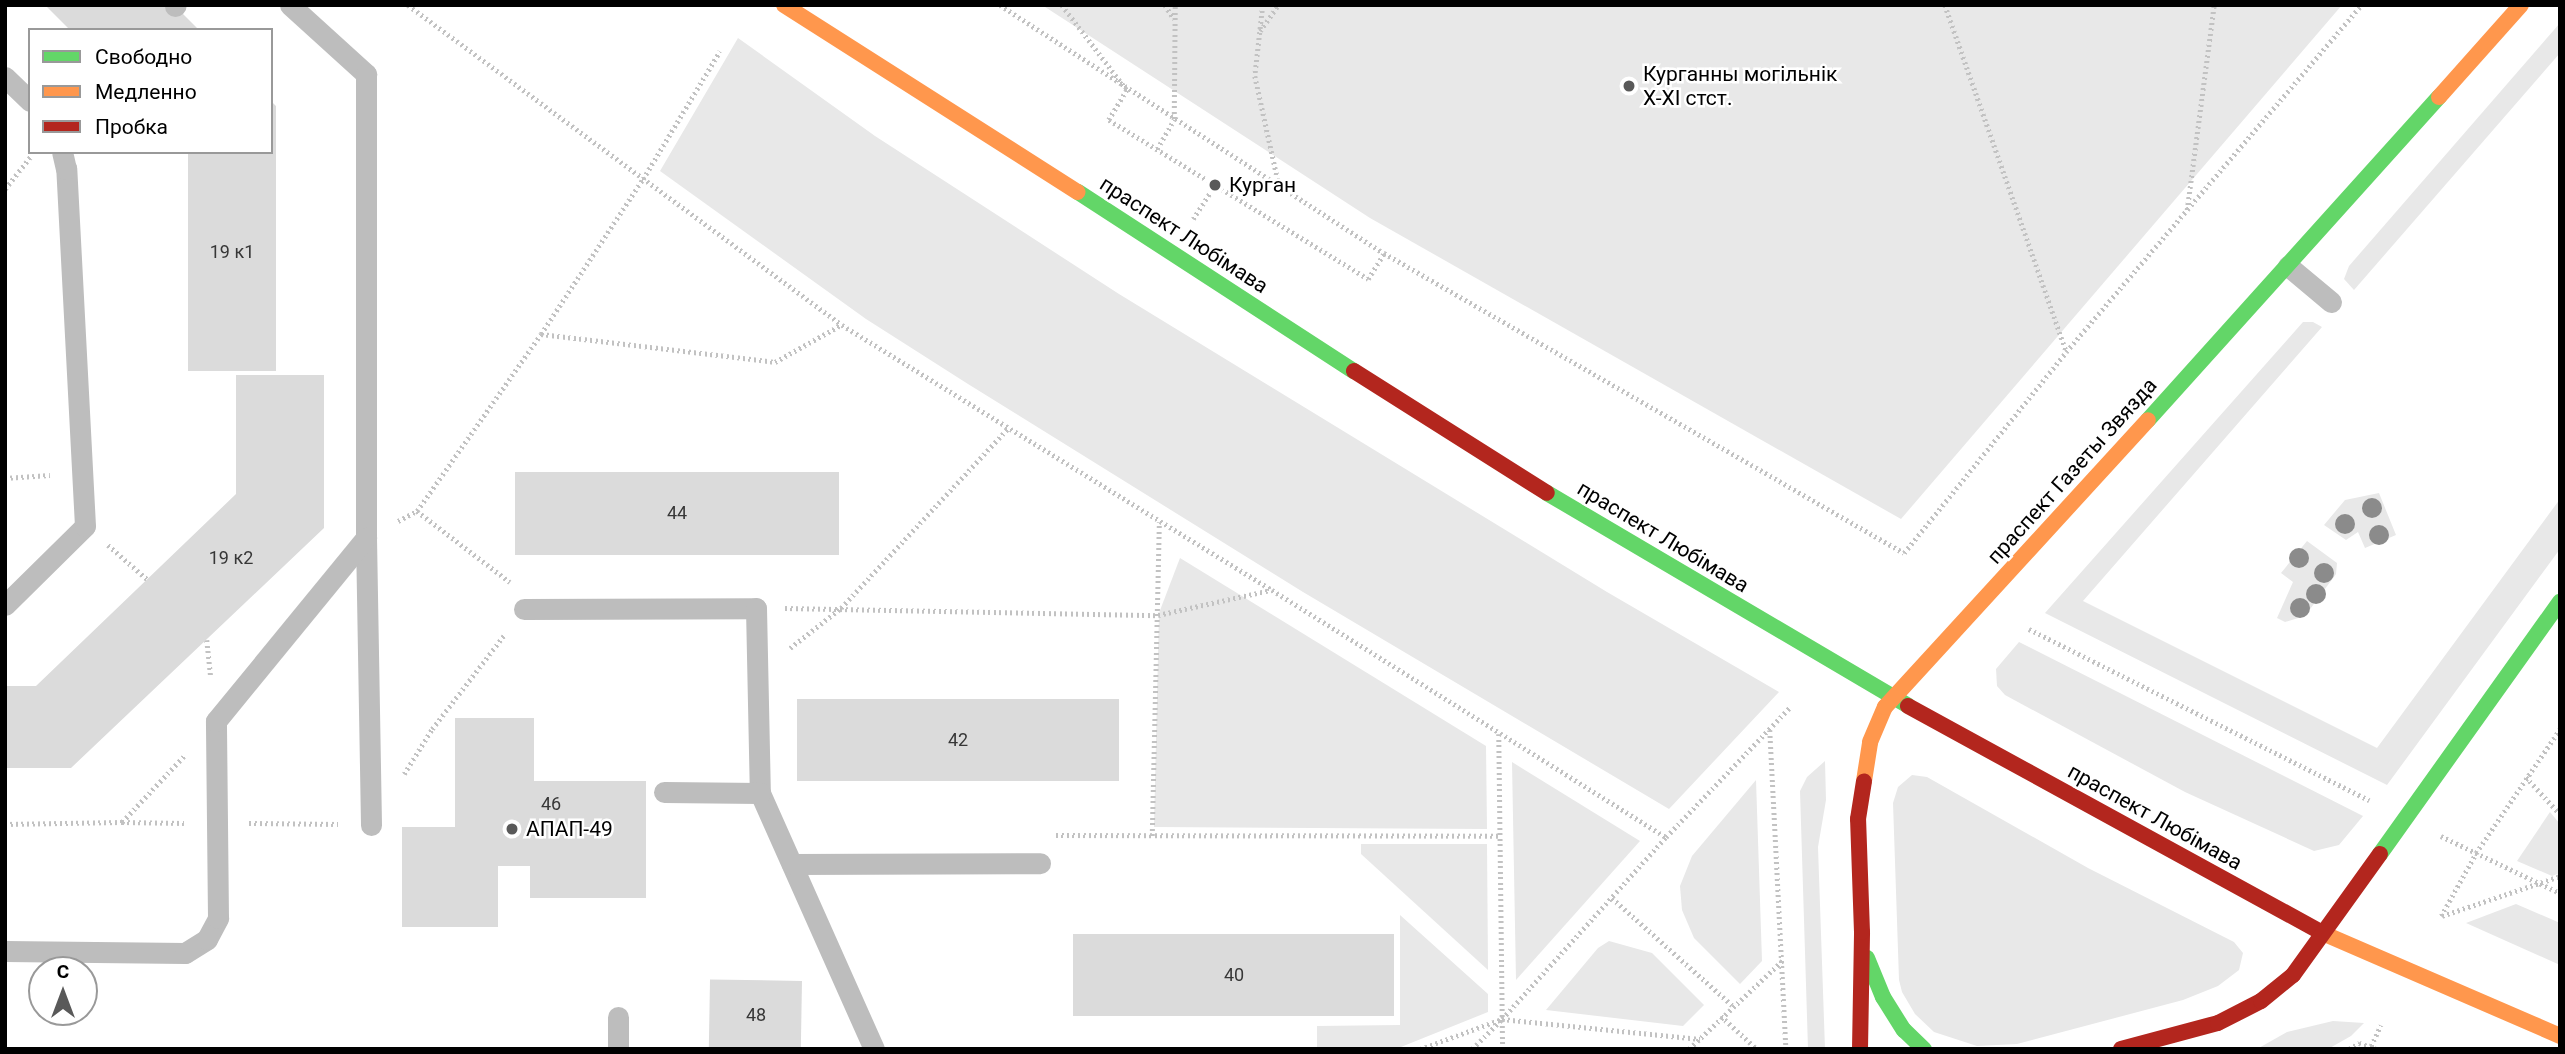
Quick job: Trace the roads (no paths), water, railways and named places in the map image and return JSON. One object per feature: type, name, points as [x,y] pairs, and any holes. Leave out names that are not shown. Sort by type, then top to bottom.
[{"type":"main road","name":"праспект Любімава","points":[[783,5],[1160,244],[1490,460],[1892,697],[2324,934],[2560,1036]]},
{"type":"main road","name":"праспект Газеты Звязда","points":[[1860,1049],[1862,932],[1858,819],[1870,742],[1892,697],[2288,266],[2521,5]]},
{"type":"main road","points":[[2121,1049],[2218,1023],[2262,1001],[2293,975],[2560,602]]},
{"type":"main road","points":[[1862,932],[1871,971],[1882,997],[1904,1030],[1924,1049]]},
{"type":"lane","points":[[290,5],[366,74],[366,538],[371,825]]},
{"type":"lane","points":[[5,77],[28,99]]},
{"type":"lane","points":[[5,606],[85,526],[66,169],[62,154]]},
{"type":"lane","points":[[2288,266],[2331,302]]},
{"type":"lane","points":[[5,951],[185,953],[207,939],[218,918],[216,721],[366,538]]},
{"type":"lane","points":[[524,609],[756,608],[760,793],[874,1049]]},
{"type":"lane","points":[[664,792],[760,793]]},
{"type":"lane","points":[[792,863],[1040,863]]},
{"type":"lane","points":[[618,1017],[618,1049]]},
{"type":"place","name":"Курганны могільнік Х-ХI стст.","points":[[1629,86]]},
{"type":"place","name":"Курган","points":[[1215,185]]},
{"type":"place","name":"АПАП-49","points":[[512,829]]}]
